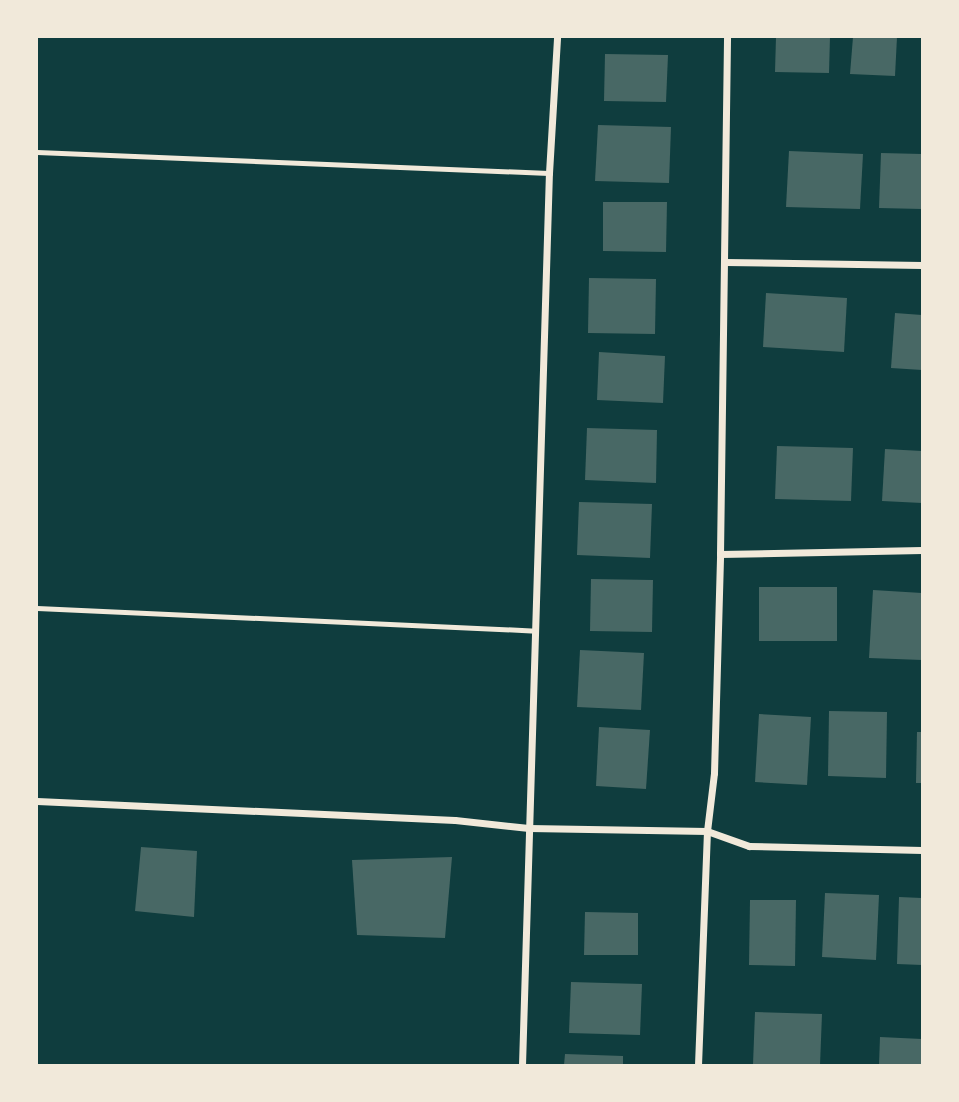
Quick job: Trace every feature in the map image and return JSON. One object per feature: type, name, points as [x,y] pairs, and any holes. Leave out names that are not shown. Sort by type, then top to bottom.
[{"type":"street","points":[[522,1065],[549,173],[557,37]]},
{"type":"street","points":[[698,1065],[707,831],[714,773],[720,554],[727,37]]},
{"type":"street","points":[[725,262],[922,265]]},
{"type":"street","points":[[720,554],[922,550]]},
{"type":"street","points":[[37,801],[455,820],[529,828],[707,831],[749,846],[922,850]]},
{"type":"lane","points":[[37,152],[549,173]]},
{"type":"lane","points":[[37,608],[536,631]]},
{"type":"building","points":[[776,37],[830,37],[829,73],[775,72]]},
{"type":"building","points":[[853,37],[897,37],[895,76],[850,74]]},
{"type":"building","points":[[605,54],[668,55],[666,102],[604,101]]},
{"type":"building","points":[[598,125],[671,127],[669,183],[595,181]]},
{"type":"building","points":[[789,151],[863,154],[860,209],[786,207]]},
{"type":"building","points":[[881,153],[922,154],[922,209],[879,208]]},
{"type":"building","points":[[603,202],[667,202],[666,252],[603,251]]},
{"type":"building","points":[[589,278],[656,279],[655,334],[588,333]]},
{"type":"building","points":[[766,293],[847,298],[844,352],[763,347]]},
{"type":"building","points":[[895,313],[922,315],[922,370],[891,368]]},
{"type":"building","points":[[599,352],[665,356],[663,403],[597,400]]},
{"type":"building","points":[[587,428],[657,430],[656,483],[585,480]]},
{"type":"building","points":[[777,446],[853,448],[851,501],[775,499]]},
{"type":"building","points":[[885,449],[922,451],[922,503],[882,501]]},
{"type":"building","points":[[579,502],[652,504],[650,558],[577,555]]},
{"type":"building","points":[[591,579],[653,580],[652,632],[590,631]]},
{"type":"building","points":[[759,587],[837,587],[837,641],[759,641]]},
{"type":"building","points":[[873,590],[922,593],[922,660],[869,658]]},
{"type":"building","points":[[580,650],[644,653],[641,710],[577,707]]},
{"type":"building","points":[[829,711],[887,712],[886,778],[828,776]]},
{"type":"building","points":[[759,714],[811,717],[807,785],[755,782]]},
{"type":"building","points":[[599,727],[650,730],[646,789],[596,786]]},
{"type":"building","points":[[917,732],[922,732],[922,783],[916,783]]},
{"type":"building","points":[[141,847],[197,851],[194,917],[135,911]]},
{"type":"building","points":[[452,857],[445,938],[357,935],[352,860]]},
{"type":"building","points":[[825,893],[879,895],[876,960],[822,957]]},
{"type":"building","points":[[899,897],[922,898],[922,965],[897,964]]},
{"type":"building","points":[[750,900],[796,900],[795,966],[749,965]]},
{"type":"building","points":[[585,912],[638,913],[638,955],[584,955]]},
{"type":"building","points":[[571,982],[642,984],[640,1035],[569,1033]]},
{"type":"building","points":[[755,1012],[822,1014],[820,1065],[753,1065]]},
{"type":"building","points":[[880,1037],[922,1039],[922,1065],[879,1065]]},
{"type":"building","points":[[565,1054],[623,1056],[623,1065],[564,1065]]}]
